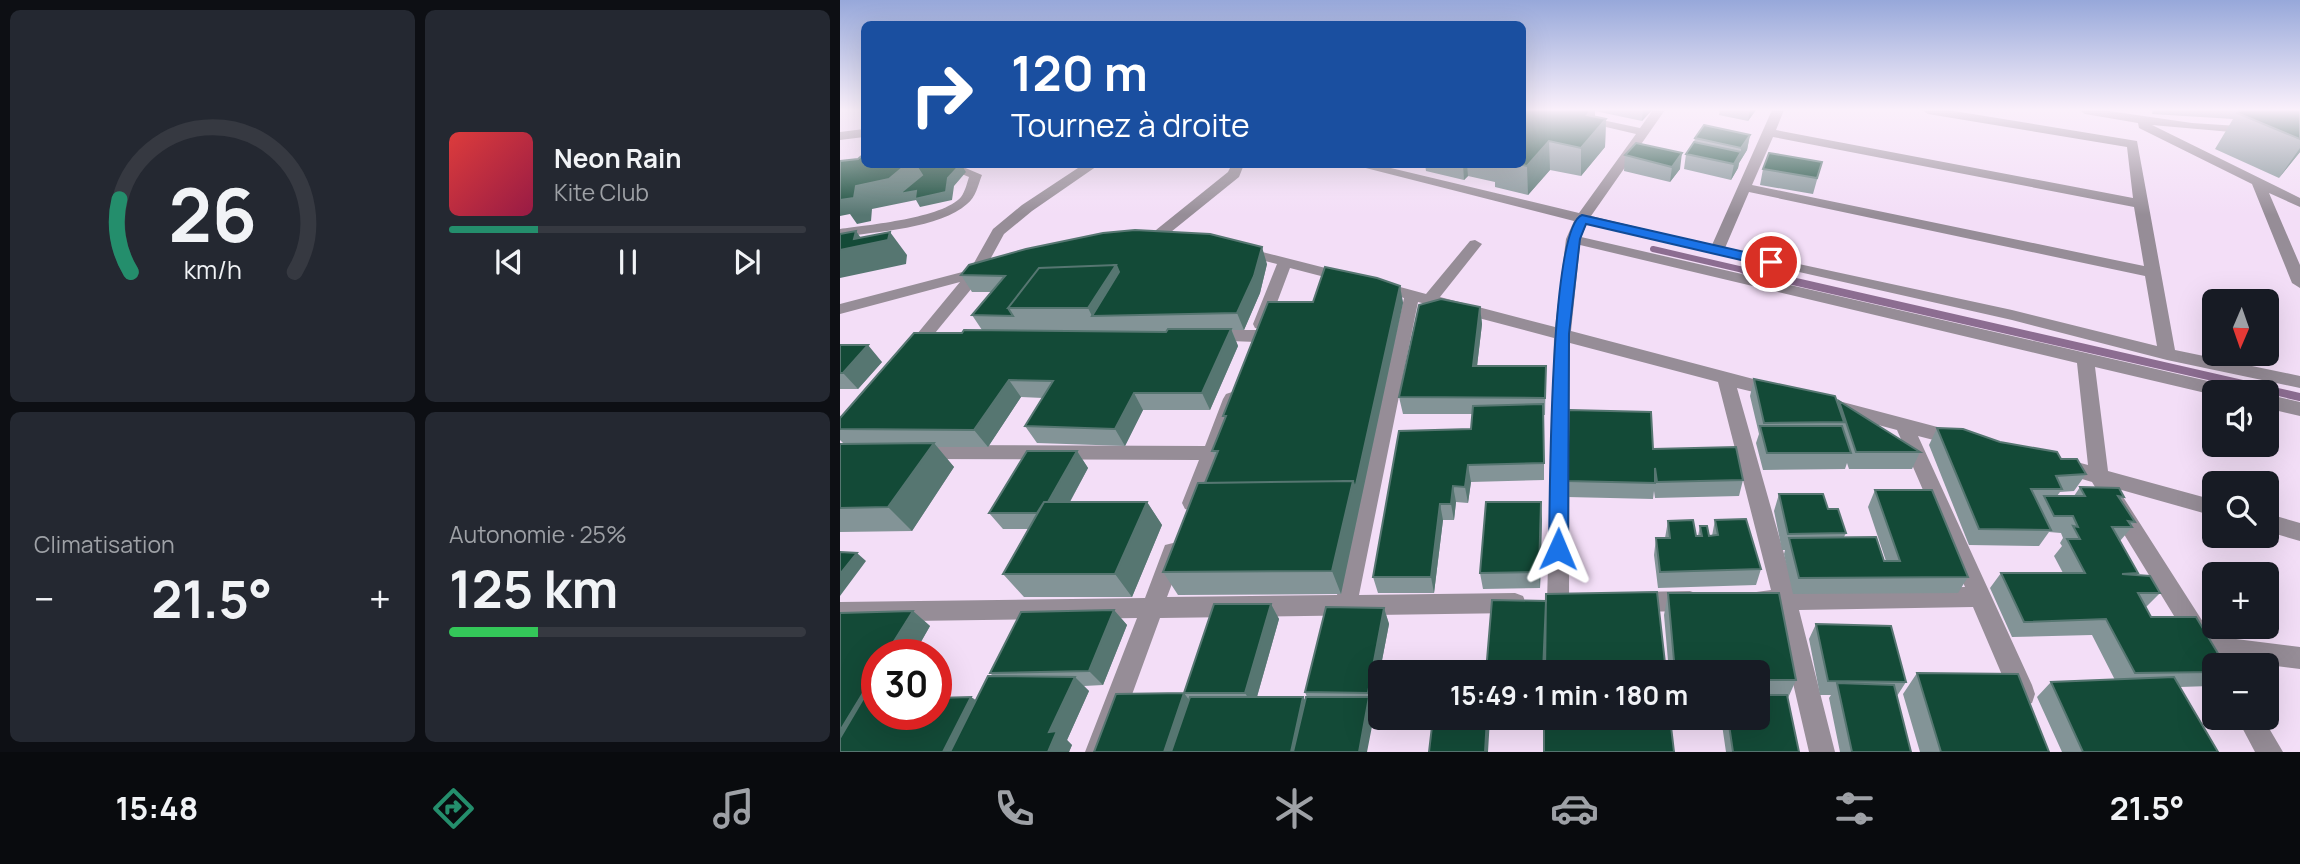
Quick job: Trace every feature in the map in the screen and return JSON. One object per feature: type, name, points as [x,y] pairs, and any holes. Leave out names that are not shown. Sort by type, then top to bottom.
[{"type":"street","points":[[1558,603],[1562,334],[1573,239],[1582,219],[1635,145]]},
{"type":"street","points":[[1717,251],[1763,145]]},
{"type":"street","points":[[1836,145],[2140,204]]},
{"type":"street","points":[[2133,145],[2140,204],[2167,354]]},
{"type":"street","points":[[2182,145],[2300,203]]},
{"type":"street","points":[[899,366],[975,274],[998,232],[1027,208],[1088,168]]},
{"type":"street","points":[[1161,233],[1234,174],[1237,168]]},
{"type":"street","points":[[1372,168],[1717,251],[2012,315],[2167,354],[2300,382]]},
{"type":"street","points":[[2258,182],[2300,283]]},
{"type":"street","points":[[1745,187],[2154,273]]},
{"type":"street","points":[[1140,233],[1186,236]]},
{"type":"street","points":[[1573,239],[2202,386]]},
{"type":"street","points":[[1346,605],[1420,297],[1475,244]]},
{"type":"street","points":[[1223,246],[1790,395]]},
{"type":"street","points":[[1098,752],[1285,262]]},
{"type":"street","points":[[840,309],[1001,267]]},
{"type":"street","points":[[924,335],[950,335]]},
{"type":"street","points":[[1198,336],[1256,336]]},
{"type":"street","points":[[2085,359],[2099,476],[2209,653]]},
{"type":"street","points":[[1726,378],[1785,599],[1822,752]]},
{"type":"street","points":[[1815,401],[1969,442]]},
{"type":"street","points":[[2279,404],[2300,409]]},
{"type":"street","points":[[1904,425],[2033,716]]},
{"type":"street","points":[[895,452],[1211,453]]},
{"type":"street","points":[[2048,463],[2202,505]]},
{"type":"street","points":[[2279,526],[2300,532]]},
{"type":"street","points":[[1611,602],[1980,597]]},
{"type":"street","points":[[840,612],[1584,603]]},
{"type":"street","points":[[2279,658],[2300,658]]},
{"type":"street","points":[[2256,730],[2270,752]]},
{"type":"lane","points":[[840,233],[948,212],[964,200],[976,175],[959,168]]},
{"type":"building","points":[[1526,145],[1545,145],[1527,166]]},
{"type":"building","points":[[1634,145],[1682,153],[1672,167],[1625,155]]},
{"type":"building","points":[[1692,145],[1709,145],[1741,152],[1734,164],[1686,154]]},
{"type":"building","points":[[1769,153],[1822,162],[1817,178],[1763,169]]},
{"type":"building","points":[[861,156],[861,168],[902,168],[889,179],[856,186],[854,198],[840,200],[840,161]]},
{"type":"building","points":[[918,168],[957,168],[948,178],[946,192],[915,199],[916,191],[899,194],[922,175]]},
{"type":"building","points":[[1135,230],[1210,234],[1262,247],[1254,276],[1237,313],[1092,316],[1119,272],[1116,265],[1039,268],[1008,308],[1013,316],[972,315],[1005,276],[961,275],[969,265],[1026,249],[1103,233]]},
{"type":"building","points":[[856,231],[854,239],[890,232],[888,240],[840,250],[840,234]]},
{"type":"building","points":[[1116,265],[1088,308],[1008,308],[1039,268]]},
{"type":"building","points":[[1325,267],[1377,278],[1400,286],[1355,489],[1353,481],[1205,483],[1218,451],[1212,451],[1226,416],[1223,416],[1268,302],[1313,302]]},
{"type":"building","points":[[1441,299],[1480,307],[1473,366],[1546,366],[1545,398],[1399,397],[1419,305]]},
{"type":"building","points":[[1168,329],[1231,329],[1202,393],[1134,393],[1115,429],[1025,426],[1053,381],[1009,380],[974,430],[840,429],[840,418],[914,333],[962,333],[964,330],[1166,332]]},
{"type":"building","points":[[840,345],[868,345],[843,373],[840,373]]},
{"type":"building","points":[[1754,379],[1835,396],[1844,422],[1764,423]]},
{"type":"building","points":[[1839,401],[1920,452],[1856,452]]},
{"type":"building","points":[[1543,404],[1544,463],[1468,465],[1465,487],[1453,486],[1451,504],[1440,504],[1431,577],[1373,577],[1399,431],[1471,429],[1473,406]]},
{"type":"building","points":[[1569,410],[1651,412],[1653,449],[1736,447],[1743,480],[1657,482],[1655,468],[1655,483],[1567,481]]},
{"type":"building","points":[[1760,426],[1842,426],[1851,453],[1767,453]]},
{"type":"building","points":[[1937,428],[1963,429],[2000,442],[2057,452],[2061,459],[2077,459],[2086,474],[2056,476],[2062,489],[2031,489],[2051,530],[1979,529]]},
{"type":"building","points":[[934,443],[888,507],[840,508],[840,444]]},
{"type":"building","points":[[1027,451],[1077,451],[1048,502],[1044,502],[1037,513],[989,513]]},
{"type":"building","points":[[1353,481],[1332,571],[1163,572],[1198,483]]},
{"type":"building","points":[[2080,487],[2119,488],[2124,497],[2118,496],[2135,522],[2128,521],[2132,527],[2112,527],[2138,573],[2122,574],[2150,576],[2160,593],[2138,593],[2151,617],[2196,617],[2202,627],[2202,639],[2209,639],[2218,653],[2202,653],[2202,672],[2135,673],[2106,619],[2024,622],[2001,573],[2085,573],[2067,539],[2080,539],[2073,526],[2078,527],[2073,516],[2054,516],[2044,496],[2085,496]]},
{"type":"building","points":[[1875,490],[1932,490],[1968,577],[1799,578],[1789,538],[1876,537],[1884,561],[1900,561]]},
{"type":"building","points":[[1779,494],[1823,494],[1828,509],[1838,509],[1846,533],[1788,534]]},
{"type":"building","points":[[1044,502],[1147,502],[1115,574],[1003,574]]},
{"type":"building","points":[[1486,502],[1541,502],[1539,572],[1480,573]]},
{"type":"building","points":[[1746,519],[1761,569],[1660,572],[1656,538],[1670,538],[1668,521],[1693,520],[1696,536],[1702,536],[1700,526],[1707,526],[1709,536],[1718,535],[1715,520]]},
{"type":"building","points":[[840,552],[857,553],[840,574]]},
{"type":"building","points":[[1657,592],[1665,660],[1545,660],[1546,594]]},
{"type":"building","points":[[1668,593],[1779,593],[1796,680],[1770,680],[1770,660],[1674,660]]},
{"type":"building","points":[[1492,600],[1546,601],[1544,660],[1487,660]]},
{"type":"building","points":[[1214,604],[1271,604],[1245,693],[1184,693]]},
{"type":"building","points":[[1326,607],[1384,608],[1374,660],[1368,660],[1368,693],[1305,692]]},
{"type":"building","points":[[1114,610],[1089,671],[990,673],[1021,612]]},
{"type":"building","points":[[913,611],[895,639],[861,639],[861,696],[840,731],[840,613]]},
{"type":"building","points":[[1816,624],[1891,626],[1906,682],[1828,681]]},
{"type":"building","points":[[1917,673],[2018,674],[2049,752],[1941,752]]},
{"type":"building","points":[[988,676],[1075,677],[1049,732],[1057,731],[1048,752],[950,752]]},
{"type":"building","points":[[2174,677],[2202,725],[2202,730],[2205,730],[2218,752],[2083,752],[2051,682]]},
{"type":"building","points":[[1837,683],[1894,685],[1911,752],[1852,752]]},
{"type":"building","points":[[1184,693],[1164,752],[1094,752],[1116,694]]},
{"type":"building","points":[[1770,695],[1787,695],[1799,752],[1733,752],[1730,730],[1770,730]]},
{"type":"building","points":[[971,697],[943,752],[840,752],[840,738],[861,702],[861,730],[952,730],[952,698]]},
{"type":"building","points":[[1190,697],[1303,697],[1291,752],[1171,752]]},
{"type":"building","points":[[1306,697],[1368,697],[1359,752],[1293,752]]},
{"type":"building","points":[[1432,730],[1486,730],[1485,752],[1429,752]]},
{"type":"building","points":[[1544,730],[1671,730],[1674,752],[1544,752]]},
{"type":"waterway","points":[[1653,249],[1752,272]]},
{"type":"waterway","points":[[1744,270],[2300,397]]},
{"type":"route","points":[[1558,549],[1562,334],[1573,239],[1582,219],[1771,262]]}]
